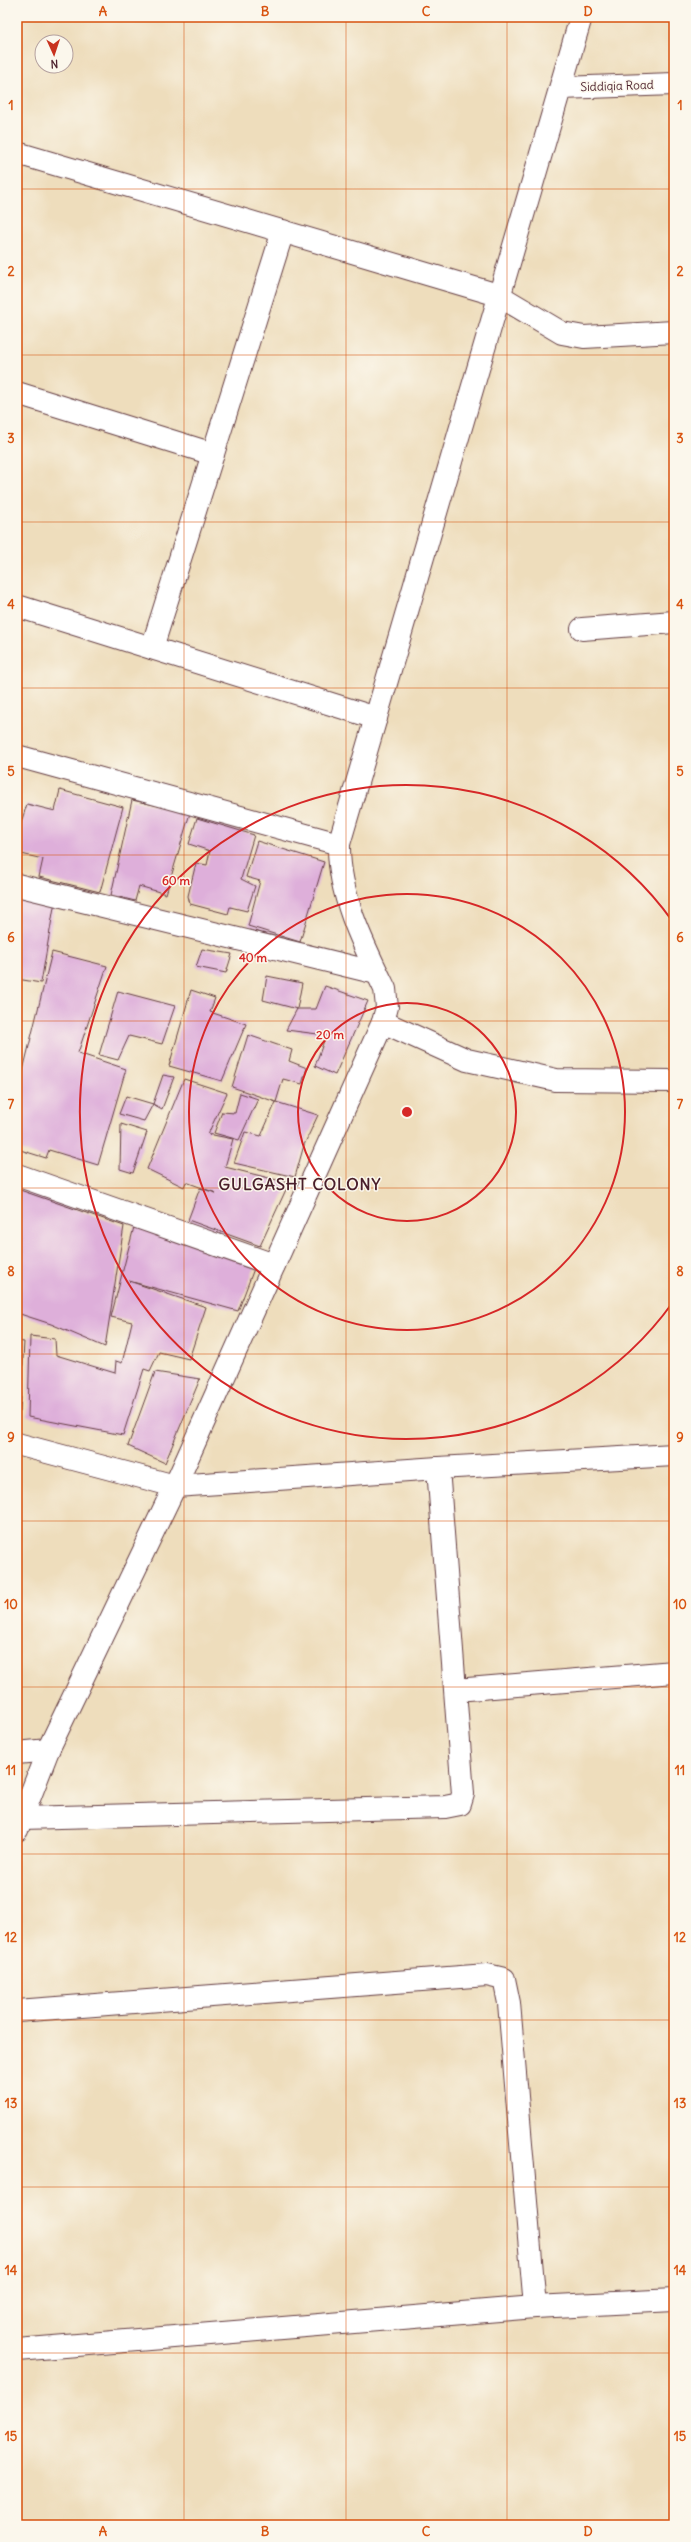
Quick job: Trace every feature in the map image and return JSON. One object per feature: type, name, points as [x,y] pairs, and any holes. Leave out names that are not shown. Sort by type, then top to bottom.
[{"type":"street","points":[[438,1468],[463,1794],[460,1804],[444,1808],[19,1824],[48,1750],[175,1486],[383,1022],[387,1007],[385,989],[377,973],[342,886],[339,866],[339,844],[498,295],[581,17]]},
{"type":"street","name":"Siddiqia Road","points":[[561,88],[674,84]]},
{"type":"street","points":[[17,153],[498,295],[562,333],[584,337],[674,332]]},
{"type":"street","points":[[152,648],[282,231]]},
{"type":"street","points":[[17,393],[213,454]]},
{"type":"street","points":[[17,606],[376,718]]},
{"type":"street","points":[[582,629],[674,622]]},
{"type":"street","points":[[17,756],[339,844]]},
{"type":"street","points":[[17,885],[377,973]]},
{"type":"street","points":[[383,1022],[467,1060],[556,1080],[674,1081]]},
{"type":"street","points":[[17,1175],[274,1265]]},
{"type":"street","points":[[17,1444],[175,1486],[438,1468],[674,1455]]},
{"type":"street","points":[[456,1690],[674,1672]]},
{"type":"street","points":[[17,1752],[48,1750]]},
{"type":"street","points":[[17,2011],[487,1975],[504,1979],[509,2003],[535,2307]]},
{"type":"street","points":[[17,2350],[535,2307],[674,2300]]},
{"type":"building","points":[[60,790],[123,807],[100,892],[39,877],[43,859],[17,853],[17,835],[27,804],[55,811]]},
{"type":"building","points":[[132,800],[190,813],[166,894],[139,886],[135,901],[111,895]]},
{"type":"building","points":[[197,818],[254,835],[241,879],[255,886],[247,911],[230,907],[228,914],[190,904],[188,896],[196,863],[207,865],[210,851],[189,844]]},
{"type":"building","points":[[257,841],[324,862],[300,942],[248,926],[260,881],[246,877]]},
{"type":"building","points":[[17,893],[55,901],[41,983],[17,979]]},
{"type":"building","points":[[202,949],[232,954],[226,973],[196,967]]},
{"type":"building","points":[[52,952],[107,966],[78,1053],[126,1069],[98,1165],[49,1150],[46,1158],[17,1149],[17,1095]]},
{"type":"building","points":[[267,976],[302,983],[297,1009],[263,1000]]},
{"type":"building","points":[[325,986],[368,1001],[335,1075],[315,1066],[326,1035],[286,1030],[297,1009],[316,1009]]},
{"type":"building","points":[[191,990],[215,998],[210,1012],[246,1024],[222,1081],[169,1066]]},
{"type":"building","points":[[118,991],[175,1006],[162,1044],[129,1036],[118,1060],[99,1055]]},
{"type":"building","points":[[248,1035],[292,1050],[289,1061],[307,1068],[302,1084],[283,1079],[276,1102],[232,1087]]},
{"type":"building","points":[[163,1075],[174,1077],[162,1109],[153,1104]]},
{"type":"building","points":[[184,1079],[227,1093],[208,1134],[233,1139],[225,1167],[289,1183],[260,1246],[188,1220],[200,1188],[216,1193],[186,1182],[184,1187],[147,1169]]},
{"type":"building","points":[[240,1093],[258,1099],[239,1140],[214,1133],[222,1112],[235,1113]]},
{"type":"building","points":[[126,1096],[153,1104],[144,1121],[119,1114]]},
{"type":"building","points":[[276,1102],[318,1115],[304,1145],[295,1177],[234,1163],[245,1132],[261,1136]]},
{"type":"building","points":[[121,1124],[147,1132],[133,1173],[120,1169]]},
{"type":"building","points":[[17,1189],[124,1226],[105,1347],[51,1324],[17,1313]]},
{"type":"building","points":[[135,1223],[255,1266],[238,1311],[129,1281],[206,1307],[189,1359],[159,1352],[150,1371],[144,1369],[123,1435],[28,1417],[30,1336],[55,1339],[56,1355],[115,1373],[116,1361],[122,1363],[132,1322],[111,1317]]},
{"type":"building","points":[[17,1341],[24,1342],[20,1412],[17,1411]]},
{"type":"building","points":[[155,1372],[200,1379],[165,1463],[128,1446]]},
{"type":"district","name":"GULGASHT COLONY","points":[[300,1184]]}]
